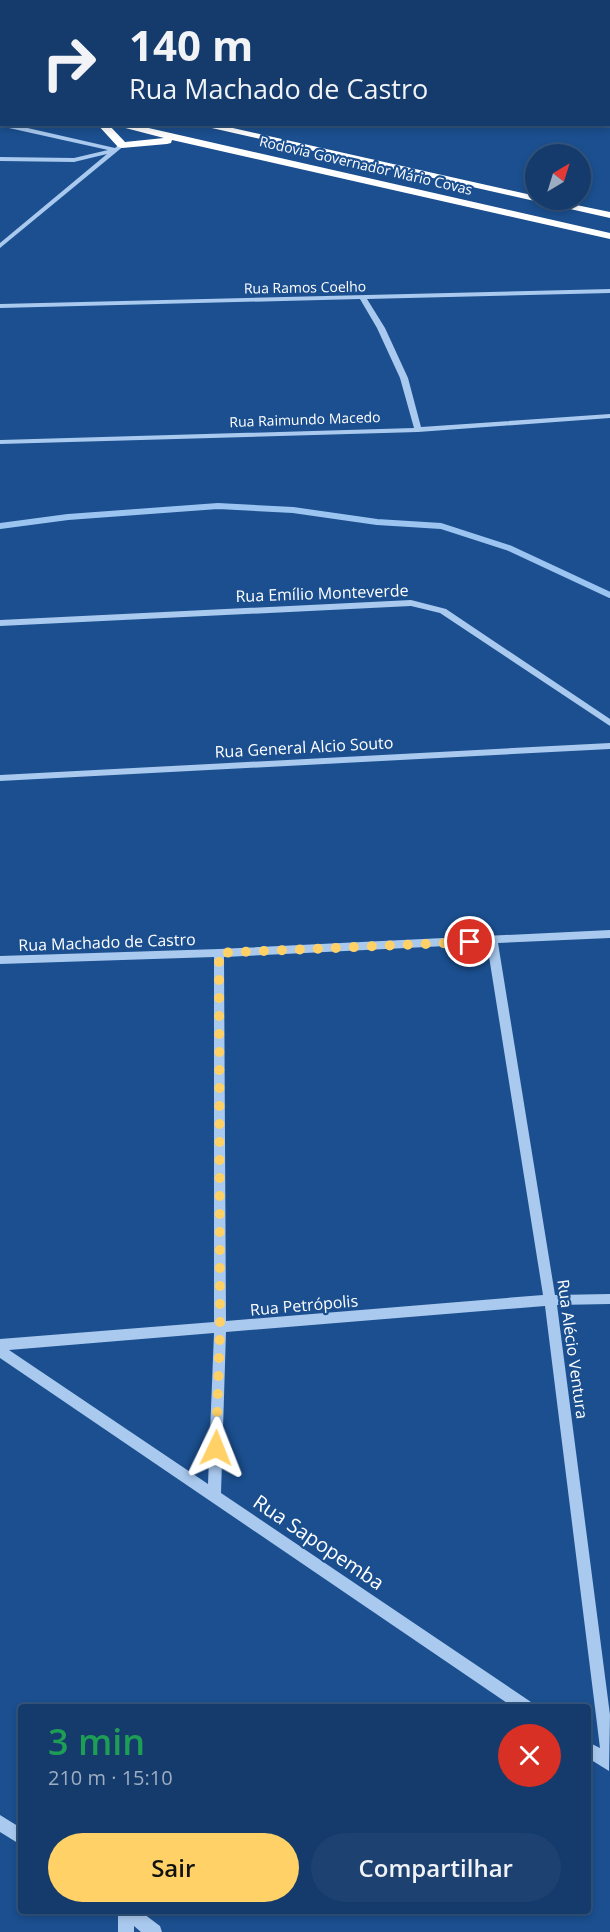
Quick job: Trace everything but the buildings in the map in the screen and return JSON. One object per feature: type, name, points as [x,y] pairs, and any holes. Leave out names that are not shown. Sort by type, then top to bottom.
[{"type":"highway","points":[[103,126],[119,148],[184,140]]},
{"type":"highway","name":"Rodovia Governador Mário Covas","points":[[124,126],[610,236]]},
{"type":"highway","name":"Rodovia Governador Mário Covas","points":[[208,126],[525,196]]},
{"type":"highway","points":[[371,151],[387,156],[412,171]]},
{"type":"highway","name":"Rodovia Governador Mário Covas","points":[[587,210],[610,215]]},
{"type":"street","points":[[10,126],[119,148]]},
{"type":"street","points":[[0,159],[74,160],[119,148]]},
{"type":"street","points":[[0,246],[119,148]]},
{"type":"street","name":"Rua Ramos Coelho","points":[[0,306],[610,291]]},
{"type":"street","points":[[363,298],[381,328],[404,378],[418,430]]},
{"type":"street","name":"Rua Raimundo Macedo","points":[[0,442],[418,430],[610,416]]},
{"type":"street","name":"Rua Emílio Monteverde","points":[[0,623],[411,603],[443,611],[610,723]]},
{"type":"street","name":"Rua General Alcio Souto","points":[[0,778],[610,746]]},
{"type":"street","name":"Rua Machado de Castro","points":[[0,960],[219,953],[610,934]]},
{"type":"street","name":"Rua Alécio Ventura","points":[[492,941],[550,1300],[610,1764]]},
{"type":"street","points":[[214,1496],[220,1329],[219,953]]},
{"type":"street","name":"Rua Petrópolis","points":[[0,1345],[220,1329],[550,1300],[610,1299]]},
{"type":"street","name":"Rua Sapopemba","points":[[0,1350],[521,1704]]},
{"type":"street","points":[[591,1751],[610,1764]]},
{"type":"street","points":[[0,1823],[18,1835]]},
{"type":"street","points":[[126,1932],[127,1914]]},
{"type":"street","points":[[131,1914],[154,1932]]},
{"type":"waterway","points":[[0,526],[68,517],[218,506],[293,510],[377,522],[441,526],[509,548],[610,595]]},
{"type":"route","points":[[216,1448],[220,1329],[219,953],[470,942]]}]
